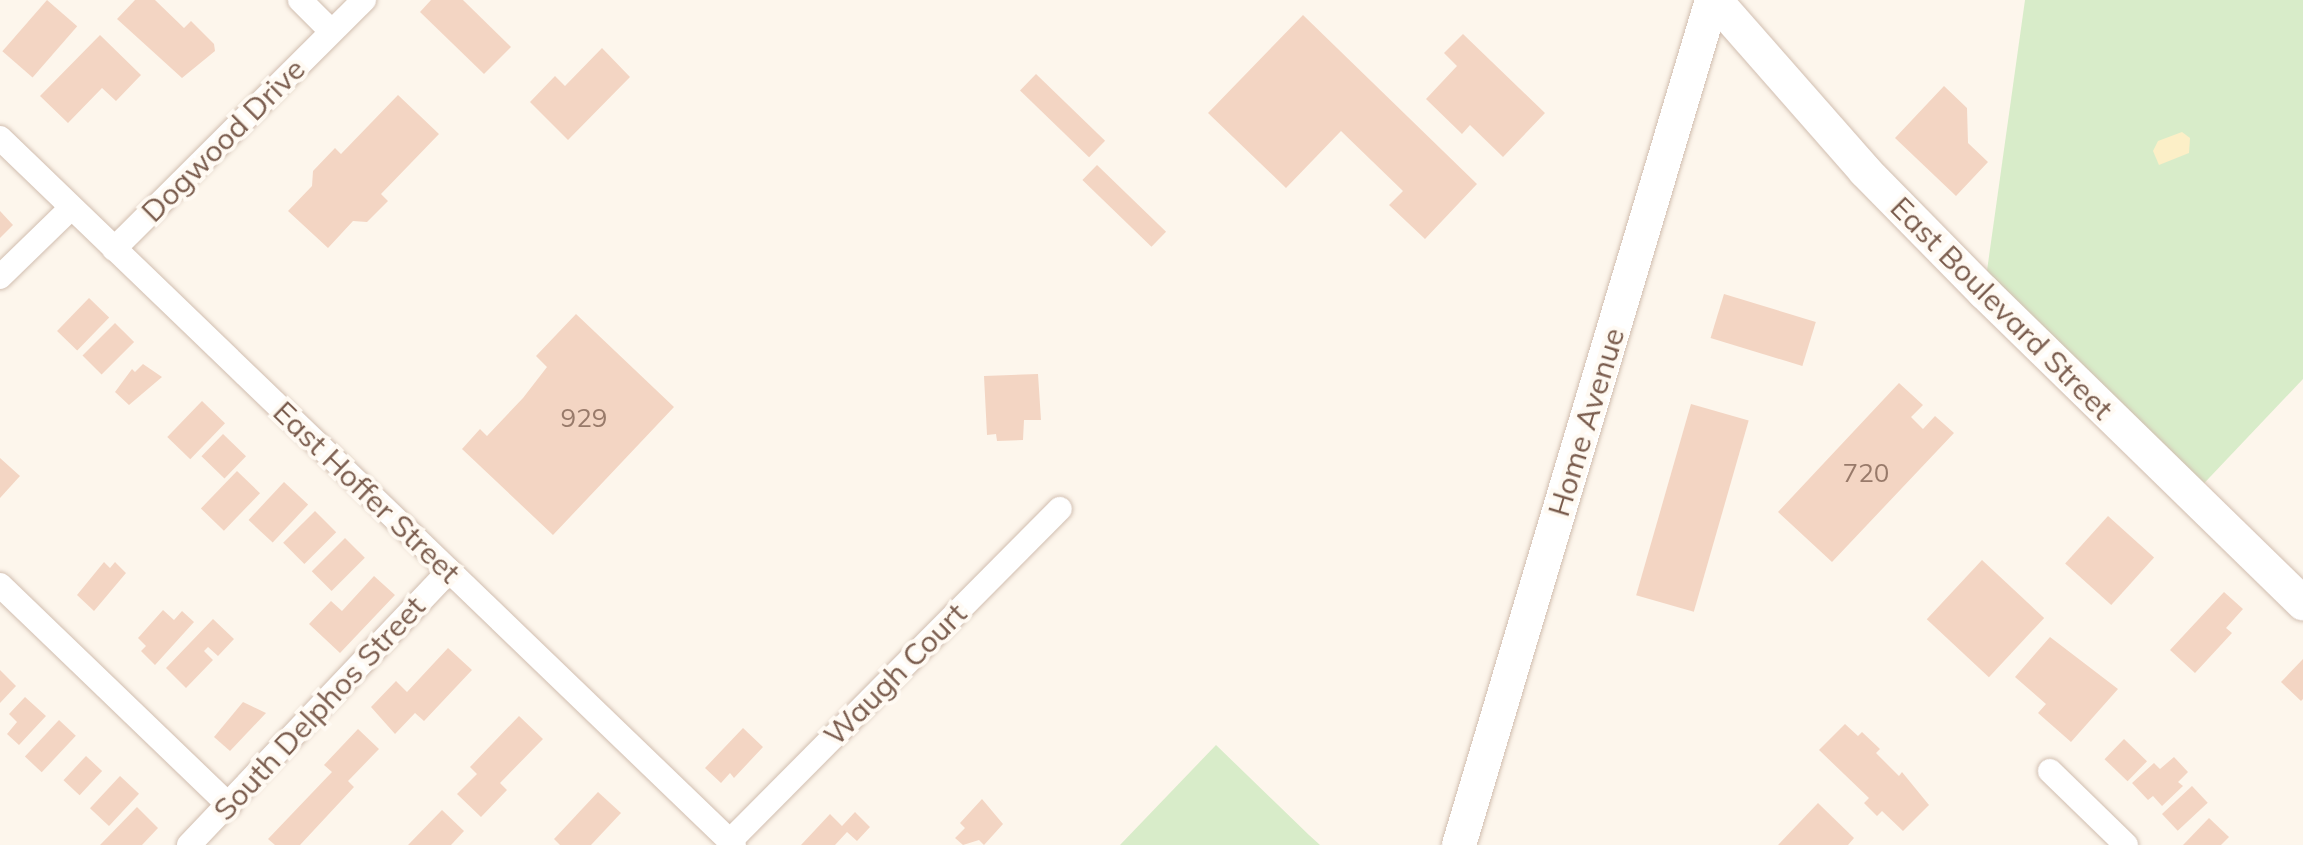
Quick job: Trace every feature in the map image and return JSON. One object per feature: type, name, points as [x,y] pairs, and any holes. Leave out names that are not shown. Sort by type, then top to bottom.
[{"type":"main road","name":"East Boulevard Street","points":[[1714,0],[1865,171],[2303,603]]},
{"type":"main road","name":"Home Avenue","points":[[1459,845],[1714,0]]},
{"type":"street","points":[[300,0],[331,31]]},
{"type":"street","name":"Dogwood Drive","points":[[114,249],[364,0]]},
{"type":"street","name":"East Hoffer Street","points":[[0,138],[732,843]]},
{"type":"street","points":[[0,277],[71,208]]},
{"type":"street","name":"Waugh Court","points":[[732,843],[1060,509]]},
{"type":"street","name":"South Delphos Street","points":[[189,845],[449,571]]},
{"type":"street","points":[[0,585],[229,805]]},
{"type":"street","points":[[2050,771],[2126,845]]},
{"type":"green space","points":[[2025,0],[2303,0],[2303,379],[2192,496],[1984,292]]},
{"type":"green space","points":[[1216,745],[1309,835],[1320,845],[1120,845]]},
{"type":"sand","points":[[2182,132],[2190,138],[2189,153],[2159,165],[2153,151],[2158,141]]},
{"type":"building","points":[[47,0],[77,26],[33,78],[2,51]]},
{"type":"building","points":[[135,0],[155,0],[184,28],[191,21],[214,44],[215,51],[182,78],[117,19]]},
{"type":"building","points":[[431,0],[463,0],[511,47],[484,74],[420,12]]},
{"type":"building","points":[[1303,15],[1477,184],[1425,239],[1389,205],[1403,191],[1341,131],[1286,188],[1208,113]]},
{"type":"building","points":[[1463,34],[1545,113],[1503,157],[1470,125],[1462,134],[1426,99],[1457,66],[1444,53]]},
{"type":"building","points":[[100,35],[141,75],[116,101],[102,88],[68,123],[40,96]]},
{"type":"building","points":[[602,48],[630,77],[568,140],[530,102],[555,76],[565,86]]},
{"type":"building","points":[[1036,74],[1105,141],[1089,157],[1020,91]]},
{"type":"building","points":[[1944,86],[1967,108],[1968,143],[1988,162],[1956,196],[1895,138]]},
{"type":"building","points":[[398,95],[439,134],[381,194],[388,201],[367,222],[353,221],[328,248],[288,211],[312,186],[313,171],[335,148],[341,154]]},
{"type":"building","points":[[1097,165],[1166,232],[1151,247],[1082,180]]},
{"type":"building","points":[[0,211],[13,225],[0,238]]},
{"type":"building","points":[[1724,294],[1816,322],[1802,366],[1711,338]]},
{"type":"building","points":[[89,298],[109,317],[77,351],[57,331]]},
{"type":"building","points":[[576,314],[674,407],[553,535],[462,449],[480,429],[487,436],[523,398],[547,367],[536,356]]},
{"type":"building","points":[[115,323],[134,342],[102,375],[82,356]]},
{"type":"building","points":[[143,364],[162,377],[129,405],[115,392],[132,369],[135,372]]},
{"type":"building","points":[[1038,374],[1041,420],[1024,420],[1023,440],[997,441],[996,434],[987,435],[984,376]]},
{"type":"building","points":[[1899,383],[1923,405],[1911,417],[1923,429],[1935,416],[1954,433],[1832,562],[1778,512]]},
{"type":"building","points":[[202,401],[225,423],[190,459],[167,437]]},
{"type":"building","points":[[1691,404],[1749,421],[1694,612],[1636,595]]},
{"type":"building","points":[[223,434],[246,456],[224,479],[201,456]]},
{"type":"building","points":[[0,458],[20,476],[0,498]]},
{"type":"building","points":[[237,471],[260,493],[224,531],[201,508]]},
{"type":"building","points":[[284,482],[308,505],[273,543],[249,520]]},
{"type":"building","points":[[315,511],[336,532],[304,564],[283,543]]},
{"type":"building","points":[[2108,516],[2154,557],[2111,605],[2065,564]]},
{"type":"building","points":[[345,538],[365,558],[332,591],[312,571]]},
{"type":"building","points":[[1982,560],[2044,618],[1989,677],[1927,619]]},
{"type":"building","points":[[104,562],[110,568],[115,562],[126,573],[94,611],[77,595]]},
{"type":"building","points":[[374,576],[395,595],[340,653],[309,624],[331,601],[342,611]]},
{"type":"building","points":[[2224,592],[2243,609],[2226,628],[2232,633],[2195,673],[2170,650]]},
{"type":"building","points":[[163,610],[174,620],[182,611],[194,622],[155,665],[141,651],[146,646],[138,638]]},
{"type":"building","points":[[213,619],[234,639],[218,656],[208,647],[204,651],[213,660],[186,688],[166,668]]},
{"type":"building","points":[[2050,637],[2118,689],[2071,742],[2038,713],[2046,704],[2015,677]]},
{"type":"building","points":[[448,648],[472,670],[424,721],[415,713],[395,734],[371,707],[396,681],[407,692]]},
{"type":"building","points":[[2303,659],[2303,699],[2301,701],[2281,682]]},
{"type":"building","points":[[0,670],[16,686],[0,703]]},
{"type":"building","points":[[25,697],[46,716],[19,745],[7,734],[17,722],[9,714]]},
{"type":"building","points":[[243,702],[266,713],[230,751],[214,737]]},
{"type":"building","points":[[519,716],[543,739],[500,783],[507,790],[481,817],[457,794],[477,774],[470,767]]},
{"type":"building","points":[[59,720],[76,736],[42,772],[25,757]]},
{"type":"building","points":[[1845,724],[1858,736],[1862,732],[1880,749],[1876,753],[1899,776],[1902,772],[1929,805],[1903,831],[1882,811],[1877,816],[1864,803],[1869,798],[1819,750]]},
{"type":"building","points":[[743,728],[763,747],[734,778],[730,773],[721,783],[705,768]]},
{"type":"building","points":[[358,729],[379,749],[348,781],[354,787],[300,845],[275,845],[268,839],[332,772],[324,765]]},
{"type":"building","points":[[2124,739],[2147,761],[2128,781],[2105,759]]},
{"type":"building","points":[[86,756],[102,771],[80,795],[63,780]]},
{"type":"building","points":[[2174,757],[2188,772],[2178,782],[2183,786],[2162,806],[2153,796],[2148,800],[2132,783],[2154,763],[2160,769]]},
{"type":"building","points":[[120,776],[139,794],[109,826],[90,808]]},
{"type":"building","points":[[2192,786],[2208,803],[2178,831],[2162,814]]},
{"type":"building","points":[[598,792],[621,813],[591,845],[560,845],[554,839]]},
{"type":"building","points":[[982,799],[1003,824],[984,845],[979,840],[963,845],[955,838],[965,828],[960,823]]},
{"type":"building","points":[[1818,803],[1854,838],[1848,845],[1778,845]]},
{"type":"building","points":[[137,807],[158,828],[142,845],[100,845]]},
{"type":"building","points":[[442,810],[464,831],[451,845],[408,845]]},
{"type":"building","points":[[855,812],[870,827],[857,841],[847,832],[835,845],[801,845],[830,814],[842,826]]},
{"type":"building","points":[[2209,818],[2229,837],[2221,845],[2183,845]]}]
